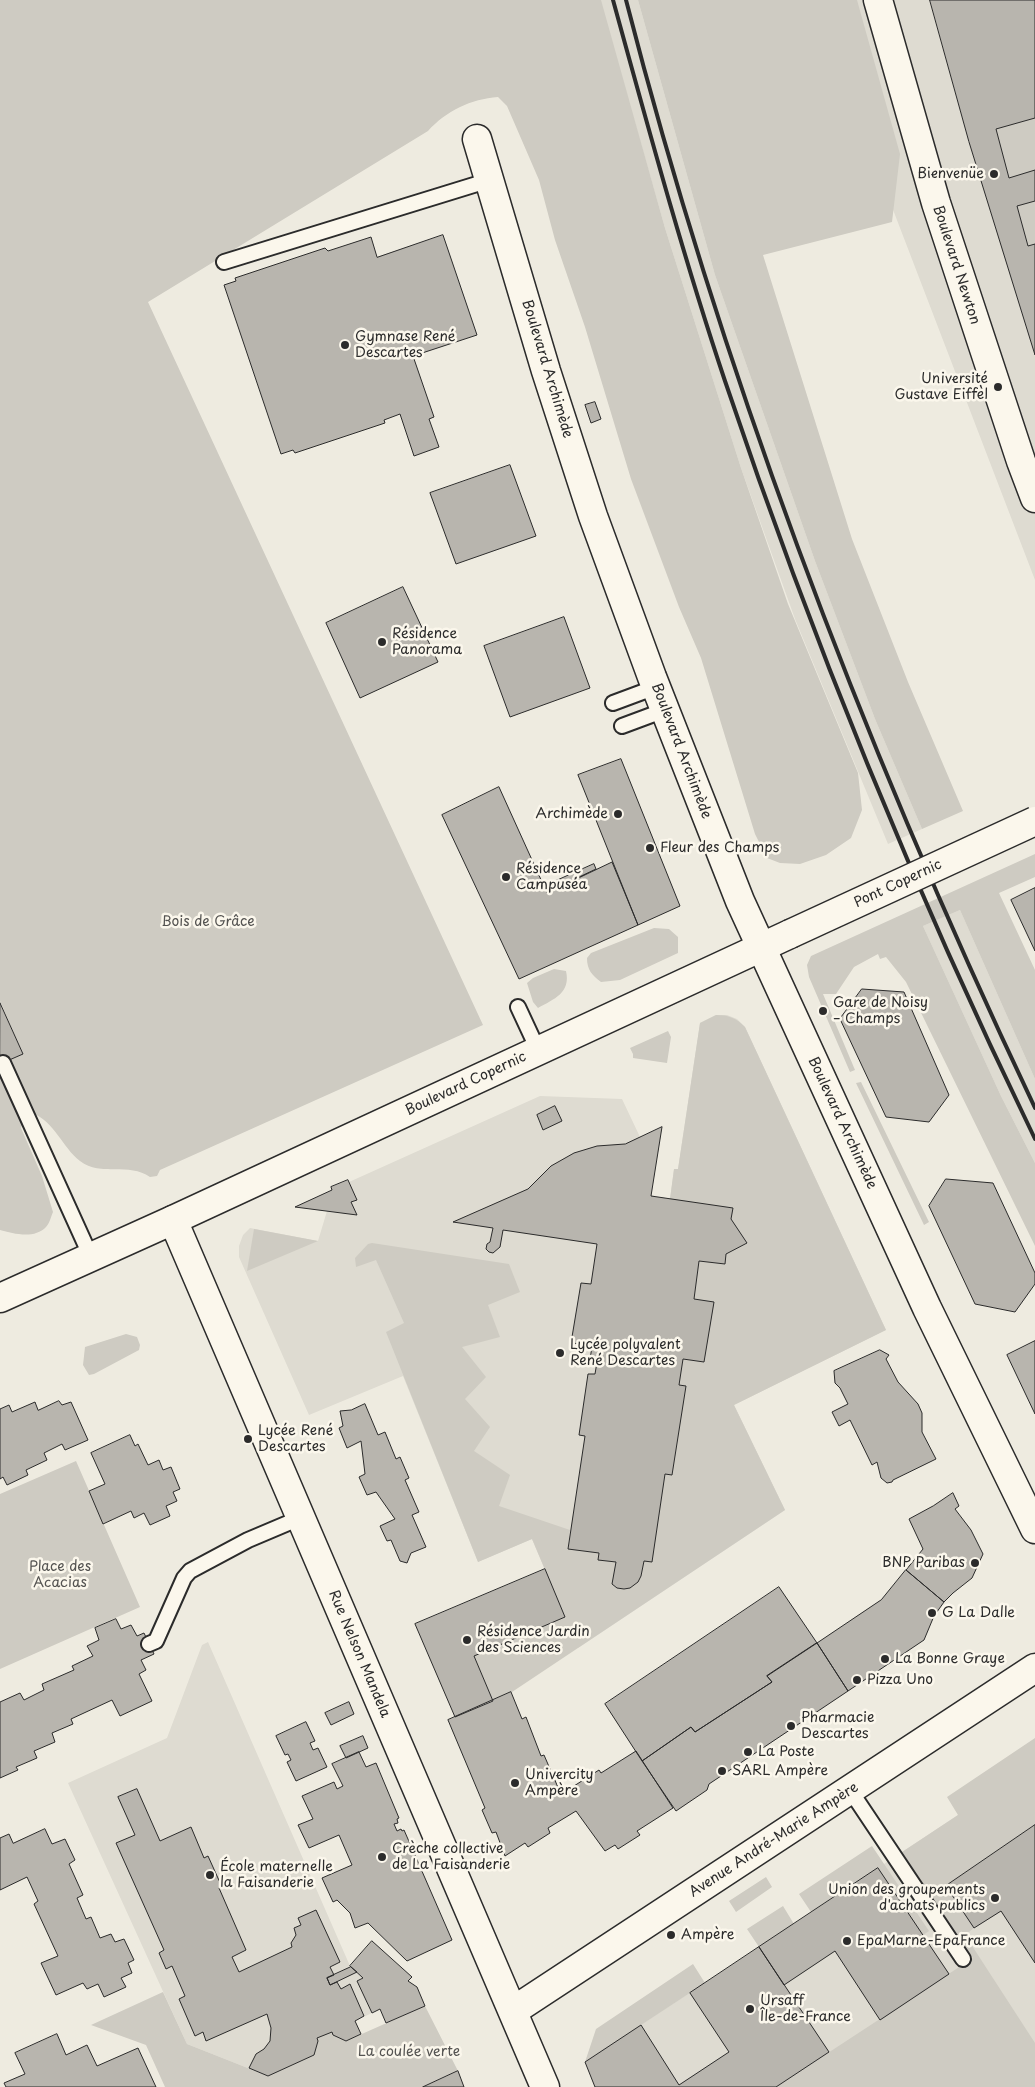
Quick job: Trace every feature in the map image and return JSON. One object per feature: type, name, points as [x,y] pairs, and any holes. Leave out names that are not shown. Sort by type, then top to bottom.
[{"type":"street","name":"Boulevard Newton","points":[[878,0],[936,203],[1021,461],[1035,498]]},
{"type":"street","name":"Boulevard Archimède","points":[[477,139],[546,371],[593,516],[661,699],[760,948],[927,1308],[1035,1529]]},
{"type":"street","name":"Pont Copernic","points":[[760,948],[1035,821]]},
{"type":"street","name":"Boulevard Copernic","points":[[0,1298],[173,1220],[760,948]]},
{"type":"street","name":"Rue Nelson Mandela","points":[[173,1220],[545,2087]]},
{"type":"street","name":"Avenue André-Marie Ampère","points":[[513,2011],[1035,1668]]},
{"type":"lane","points":[[224,262],[490,180]]},
{"type":"lane","points":[[613,703],[661,699]]},
{"type":"lane","points":[[622,726],[661,699]]},
{"type":"lane","points":[[518,1007],[538,1050]]},
{"type":"lane","points":[[3,1063],[91,1257]]},
{"type":"lane","points":[[150,1644],[156,1641],[184,1578],[190,1571],[248,1540],[300,1518]]},
{"type":"lane","points":[[850,1790],[963,1959]]},
{"type":"shaded area","points":[[600,0],[638,0],[715,275],[815,561],[875,719],[922,829],[888,844],[795,619],[741,468],[665,228]]},
{"type":"shaded area","name":"Université Gustave Eiffel","points":[[834,0],[1035,0],[1035,580],[887,194]]},
{"type":"shaded area","points":[[960,910],[1035,1079],[1035,1163],[1001,1096],[923,926]]},
{"type":"shaded area","name":"Lycée polyvalent René Descartes","points":[[716,1015],[727,1015],[737,1019],[745,1027],[886,1330],[734,1405],[785,1510],[578,1648],[532,1539],[478,1562],[403,1376],[309,1415],[239,1257],[239,1246],[243,1235],[250,1228],[318,1241],[327,1211],[295,1207],[332,1190],[331,1187],[348,1180],[349,1182],[540,1096],[622,1099],[640,1137],[662,1127],[651,1195],[670,1199],[674,1169],[678,1169],[700,1023]]},
{"type":"shaded area","name":"École maternelle la Faisanderie","points":[[208,1642],[350,1966],[363,1978],[357,1981],[372,2013],[355,2021],[361,2034],[317,2038],[318,2041],[314,2055],[268,2076],[187,2044],[68,1783],[167,1738],[202,1645]]},
{"type":"shaded area","points":[[1035,1764],[1035,2087],[595,2087],[585,2062]]},
{"type":"green space","name":"Bois de Grâce","points":[[0,0],[601,0],[665,228],[741,468],[788,604],[858,773],[862,810],[851,838],[826,855],[800,864],[780,863],[767,858],[755,834],[701,658],[679,607],[631,479],[585,327],[555,240],[539,180],[507,106],[498,97],[478,100],[460,107],[428,131],[148,302],[483,1025],[160,1170],[157,1176],[150,1177],[133,1170],[88,1166],[68,1149],[47,1122],[32,1113],[23,1122],[21,1128],[42,1176],[53,1212],[49,1222],[41,1231],[24,1235],[0,1230],[0,1064],[23,1054],[0,1001]]},
{"type":"green space","points":[[638,0],[857,0],[900,154],[892,222],[763,255],[852,539],[908,682],[963,811],[922,829],[875,719],[815,561],[715,275]]},
{"type":"green space","points":[[1035,118],[1035,170],[1009,178],[996,129]]},
{"type":"green space","points":[[1035,201],[1035,244],[1028,246],[1017,206]]},
{"type":"green space","points":[[1035,854],[1035,877],[999,893],[1035,970],[1035,1079],[960,910],[923,926],[1001,1096],[1035,1163],[1035,1246],[906,982],[886,957],[880,959],[878,954],[854,967],[836,994],[823,994],[855,1070],[850,1072],[809,977],[807,965],[811,956]]},
{"type":"green space","points":[[654,928],[669,929],[678,937],[678,953],[620,980],[601,982],[591,972],[587,958],[591,953]]},
{"type":"green space","points":[[554,969],[566,971],[567,979],[564,990],[550,1002],[538,1008],[533,1002],[527,983],[533,978]]},
{"type":"green space","points":[[716,1015],[732,1018],[745,1027],[886,1330],[734,1405],[785,1510],[509,1694],[493,1701],[474,1656],[565,1617],[532,1539],[478,1562],[386,1332],[404,1323],[376,1260],[356,1267],[355,1258],[368,1244],[372,1243],[509,1264],[520,1292],[488,1305],[500,1337],[462,1347],[486,1377],[465,1399],[490,1427],[474,1451],[510,1475],[499,1506],[570,1530],[568,1549],[599,1553],[598,1560],[616,1562],[614,1586],[621,1589],[631,1587],[635,1584],[641,1573],[644,1561],[652,1562],[665,1474],[672,1475],[686,1387],[679,1385],[683,1359],[704,1362],[713,1302],[694,1299],[699,1261],[725,1264],[726,1254],[747,1243],[731,1219],[733,1208],[670,1199],[674,1169],[678,1169],[700,1023]]},
{"type":"green space","points":[[668,1031],[671,1037],[667,1063],[633,1058],[630,1048]]},
{"type":"green space","points":[[861,1082],[929,1222],[924,1225],[856,1083]]},
{"type":"green space","points":[[254,1229],[318,1241],[247,1271]]},
{"type":"green space","points":[[126,1334],[137,1337],[140,1345],[139,1350],[89,1375],[83,1365],[85,1347]]},
{"type":"green space","name":"Place des Acacias","points":[[76,1461],[140,1607],[0,1669],[0,1494]]},
{"type":"green space","points":[[1035,1738],[1035,1825],[946,1886],[974,1928],[965,1935],[1035,2043],[1035,2087],[776,2087],[973,1958],[902,1852],[958,1815],[947,1797]]},
{"type":"green space","points":[[872,1846],[929,1931],[923,1935],[878,1868],[811,1912],[799,1894]]},
{"type":"green space","points":[[766,1877],[772,1887],[736,1912],[729,1901]]},
{"type":"green space","points":[[783,1906],[794,1924],[759,1947],[747,1929]]},
{"type":"green space","points":[[693,1964],[705,1983],[585,2062],[596,2029]]},
{"type":"green space","name":"La coulée verte","points":[[163,1992],[187,2044],[268,2076],[314,2055],[318,2042],[317,2038],[332,2032],[333,2035],[346,2041],[425,2006],[458,2071],[423,2087],[165,2087],[146,2045],[91,2025]]},
{"type":"building","name":"Bienvenüe","points":[[930,0],[1035,0],[1035,118],[996,129],[1009,178],[1035,170],[1035,201],[1017,206],[1028,246],[1035,244],[1035,355],[969,142]]},
{"type":"building","name":"Gymnase René Descartes","points":[[443,235],[477,335],[413,356],[434,417],[429,419],[439,447],[414,456],[400,414],[384,420],[385,423],[295,453],[293,450],[281,454],[224,285],[236,281],[235,278],[325,248],[328,251],[371,237],[377,257]]},
{"type":"building","points":[[595,402],[601,419],[591,423],[585,405]]},
{"type":"building","points":[[510,465],[536,536],[456,564],[430,493]]},
{"type":"building","name":"Résidence Panorama","points":[[403,587],[438,662],[360,698],[326,623]]},
{"type":"building","name":"Résidence Panorama","points":[[564,617],[590,688],[510,717],[484,646]]},
{"type":"building","name":"Archimède","points":[[621,759],[680,906],[638,925],[578,775]]},
{"type":"building","name":"Résidence Campuséa","points":[[499,787],[547,893],[612,862],[638,925],[519,979],[442,815]]},
{"type":"building","points":[[594,864],[596,869],[558,887],[556,881]]},
{"type":"building","points":[[1035,888],[1035,951],[1011,900]]},
{"type":"building","points":[[862,989],[904,992],[949,1095],[929,1122],[886,1117],[840,1019]]},
{"type":"building","points":[[0,1003],[23,1054],[0,1064]]},
{"type":"building","points":[[555,1106],[562,1121],[543,1130],[537,1115]]},
{"type":"building","points":[[662,1127],[651,1196],[733,1208],[731,1219],[747,1243],[726,1254],[725,1264],[699,1261],[694,1299],[714,1302],[704,1362],[683,1359],[679,1385],[686,1386],[672,1475],[665,1474],[652,1562],[644,1561],[638,1582],[630,1588],[624,1589],[617,1588],[612,1584],[616,1562],[598,1560],[599,1553],[568,1549],[585,1436],[579,1435],[588,1374],[595,1374],[597,1362],[590,1361],[592,1345],[571,1343],[581,1283],[591,1284],[597,1244],[503,1230],[500,1247],[493,1253],[486,1249],[487,1244],[490,1242],[493,1228],[453,1222],[528,1189],[551,1166],[574,1153],[597,1146],[625,1144]]},
{"type":"building","points":[[946,1179],[993,1183],[1035,1273],[1035,1284],[1015,1312],[975,1304],[929,1206]]},
{"type":"building","points":[[348,1180],[357,1200],[351,1202],[357,1215],[295,1207],[332,1190],[331,1187]]},
{"type":"building","points":[[1035,1341],[1035,1414],[1007,1355]]},
{"type":"building","points":[[880,1350],[889,1355],[886,1359],[898,1382],[918,1404],[922,1413],[922,1432],[936,1459],[887,1483],[881,1478],[877,1462],[872,1465],[850,1420],[839,1426],[832,1412],[848,1404],[840,1388],[835,1383],[834,1371]]},
{"type":"building","points":[[59,1401],[62,1405],[71,1402],[88,1440],[65,1450],[62,1444],[44,1453],[47,1460],[26,1470],[28,1475],[7,1485],[3,1477],[0,1479],[0,1409],[9,1405],[12,1412],[35,1402],[38,1410]]},
{"type":"building","points":[[365,1404],[378,1435],[385,1432],[396,1459],[400,1457],[409,1478],[405,1480],[419,1512],[412,1515],[426,1547],[411,1553],[407,1563],[400,1561],[391,1540],[387,1541],[380,1526],[395,1519],[376,1492],[367,1495],[359,1477],[365,1474],[361,1441],[347,1448],[339,1428],[343,1426],[340,1411],[351,1410]]},
{"type":"building","points":[[130,1435],[135,1446],[138,1444],[148,1465],[159,1460],[163,1470],[171,1467],[180,1489],[173,1492],[177,1501],[166,1506],[170,1516],[150,1525],[144,1513],[134,1518],[131,1511],[103,1524],[89,1491],[105,1484],[91,1453]]},
{"type":"building","points":[[953,1493],[959,1506],[955,1509],[971,1530],[983,1554],[972,1578],[944,1602],[906,1570],[923,1549],[909,1519]]},
{"type":"building","name":"Résidence Jardin des Sciences","points":[[545,1569],[565,1617],[474,1656],[493,1701],[455,1717],[415,1624]]},
{"type":"building","points":[[906,1570],[944,1602],[934,1616],[924,1640],[848,1691],[817,1643],[881,1600]]},
{"type":"building","points":[[779,1587],[817,1643],[767,1676],[772,1682],[695,1732],[691,1727],[642,1761],[605,1704]]},
{"type":"building","points":[[116,1619],[121,1629],[131,1625],[137,1636],[144,1633],[154,1654],[141,1660],[146,1670],[139,1674],[152,1701],[120,1716],[112,1700],[71,1719],[73,1724],[52,1733],[55,1742],[34,1751],[37,1758],[16,1767],[18,1770],[0,1778],[0,1702],[20,1693],[24,1700],[44,1690],[42,1684],[74,1670],[72,1666],[93,1656],[87,1646],[99,1640],[95,1628]]},
{"type":"building","points":[[817,1643],[848,1691],[709,1784],[707,1790],[676,1811],[642,1761],[691,1727],[695,1732],[772,1682],[767,1676]]},
{"type":"building","name":"Univercity Ampère","points":[[511,1692],[522,1719],[526,1717],[541,1756],[544,1755],[560,1792],[563,1793],[599,1770],[601,1773],[636,1751],[673,1808],[637,1831],[640,1835],[618,1849],[615,1845],[605,1851],[576,1811],[548,1828],[550,1833],[528,1847],[525,1843],[505,1856],[496,1832],[492,1833],[482,1810],[485,1808],[448,1720]]},
{"type":"building","points":[[349,1702],[354,1714],[331,1725],[325,1713]]},
{"type":"building","points":[[306,1722],[315,1741],[310,1743],[313,1750],[318,1748],[327,1767],[296,1781],[287,1762],[291,1760],[288,1754],[285,1755],[276,1736]]},
{"type":"building","points":[[363,1736],[368,1748],[346,1758],[340,1746]]},
{"type":"building","name":"Crèche collective de La Faisanderie","points":[[359,1752],[366,1767],[376,1763],[399,1818],[397,1819],[398,1823],[394,1824],[397,1831],[404,1830],[452,1940],[407,1961],[368,1923],[355,1928],[350,1913],[337,1900],[333,1902],[322,1878],[352,1865],[339,1835],[309,1848],[298,1825],[313,1819],[302,1796],[334,1782],[337,1789],[343,1786],[332,1764]]},
{"type":"building","points":[[137,1789],[160,1841],[191,1827],[204,1858],[208,1856],[222,1887],[219,1888],[246,1950],[232,1957],[239,1972],[292,1947],[291,1943],[296,1935],[294,1928],[301,1925],[298,1918],[316,1910],[340,1962],[330,1967],[334,1975],[327,1978],[330,1985],[337,1982],[341,1989],[350,1984],[364,2016],[355,2021],[361,2034],[346,2041],[333,2035],[332,2032],[317,2038],[318,2041],[314,2055],[268,2076],[249,2068],[256,2054],[264,2049],[270,2041],[271,2028],[267,2014],[206,2041],[203,2032],[195,2036],[179,1999],[185,1996],[172,1966],[166,1969],[159,1953],[164,1950],[116,1843],[135,1835],[118,1797]]},
{"type":"building","name":"Union des groupements d'achats publics","points":[[1035,1825],[1035,1963],[1001,1911],[974,1928],[946,1886]]},
{"type":"building","points":[[45,1829],[52,1844],[65,1839],[75,1860],[69,1864],[83,1895],[77,1898],[86,1919],[91,1917],[100,1938],[111,1934],[115,1942],[124,1939],[134,1960],[128,1963],[132,1973],[121,1978],[126,1987],[104,1997],[98,1984],[87,1989],[83,1983],[56,1995],[41,1963],[58,1956],[34,1904],[38,1901],[27,1877],[0,1890],[0,1838],[9,1834],[13,1843]]},
{"type":"building","name":"EpaMarne-EpaFrance","points":[[878,1868],[949,1974],[880,2020],[835,1951],[784,1985],[759,1947]]},
{"type":"building","points":[[372,1941],[412,1977],[408,1981],[417,1987],[425,2006],[386,2023],[380,2009],[372,2013],[357,1981],[363,1978],[350,1966]]},
{"type":"building","name":"Ursaff Île-de-France","points":[[759,1947],[829,2052],[776,2087],[595,2087],[585,2062],[641,2025],[679,2085],[729,2052],[690,1993]]},
{"type":"building","points":[[351,1967],[357,1972],[330,1985],[327,1978]]},
{"type":"building","points":[[57,2034],[66,2055],[87,2045],[97,2066],[138,2048],[156,2087],[6,2087],[4,2083],[25,2074],[15,2053]]},
{"type":"building","points":[[458,2071],[464,2087],[423,2087]]},
{"type":"railway","points":[[613,0],[666,191],[695,287],[758,478],[793,574],[868,765],[908,860],[991,1047],[1035,1139]]},
{"type":"railway","points":[[626,0],[707,284],[754,424],[804,563],[857,701],[914,838],[973,974],[1035,1108]]},
{"type":"place","name":"Bienvenüe","points":[[994,174]]},
{"type":"place","name":"Gymnase René Descartes","points":[[345,345]]},
{"type":"place","name":"Université Gustave Eiffel","points":[[998,387]]},
{"type":"place","name":"Résidence Panorama","points":[[382,642]]},
{"type":"place","name":"Archimède","points":[[618,814]]},
{"type":"place","name":"Fleur des Champs","points":[[650,848]]},
{"type":"place","name":"Résidence Campuséa","points":[[506,877]]},
{"type":"place","name":"Gare de Noisy – Champs","points":[[823,1011]]},
{"type":"place","name":"Lycée polyvalent René Descartes","points":[[560,1353]]},
{"type":"place","name":"Lycée René Descartes","points":[[248,1439]]},
{"type":"place","name":"BNP Paribas","points":[[975,1563]]},
{"type":"place","name":"G La Dalle","points":[[932,1613]]},
{"type":"place","name":"Résidence Jardin des Sciences","points":[[467,1640]]},
{"type":"place","name":"La Bonne Graye","points":[[885,1659]]},
{"type":"place","name":"Pizza Uno","points":[[857,1680]]},
{"type":"place","name":"Pharmacie Descartes","points":[[791,1726]]},
{"type":"place","name":"La Poste","points":[[748,1752]]},
{"type":"place","name":"SARL Ampère","points":[[722,1771]]},
{"type":"place","name":"Univercity Ampère","points":[[515,1783]]},
{"type":"place","name":"Crèche collective de La Faisanderie","points":[[382,1857]]},
{"type":"place","name":"École maternelle la Faisanderie","points":[[210,1875]]},
{"type":"place","name":"Union des groupements d'achats publics","points":[[995,1898]]},
{"type":"place","name":"Ampère","points":[[671,1935]]},
{"type":"place","name":"EpaMarne-EpaFrance","points":[[847,1941]]},
{"type":"place","name":"Ursaff Île-de-France","points":[[750,2009]]}]
